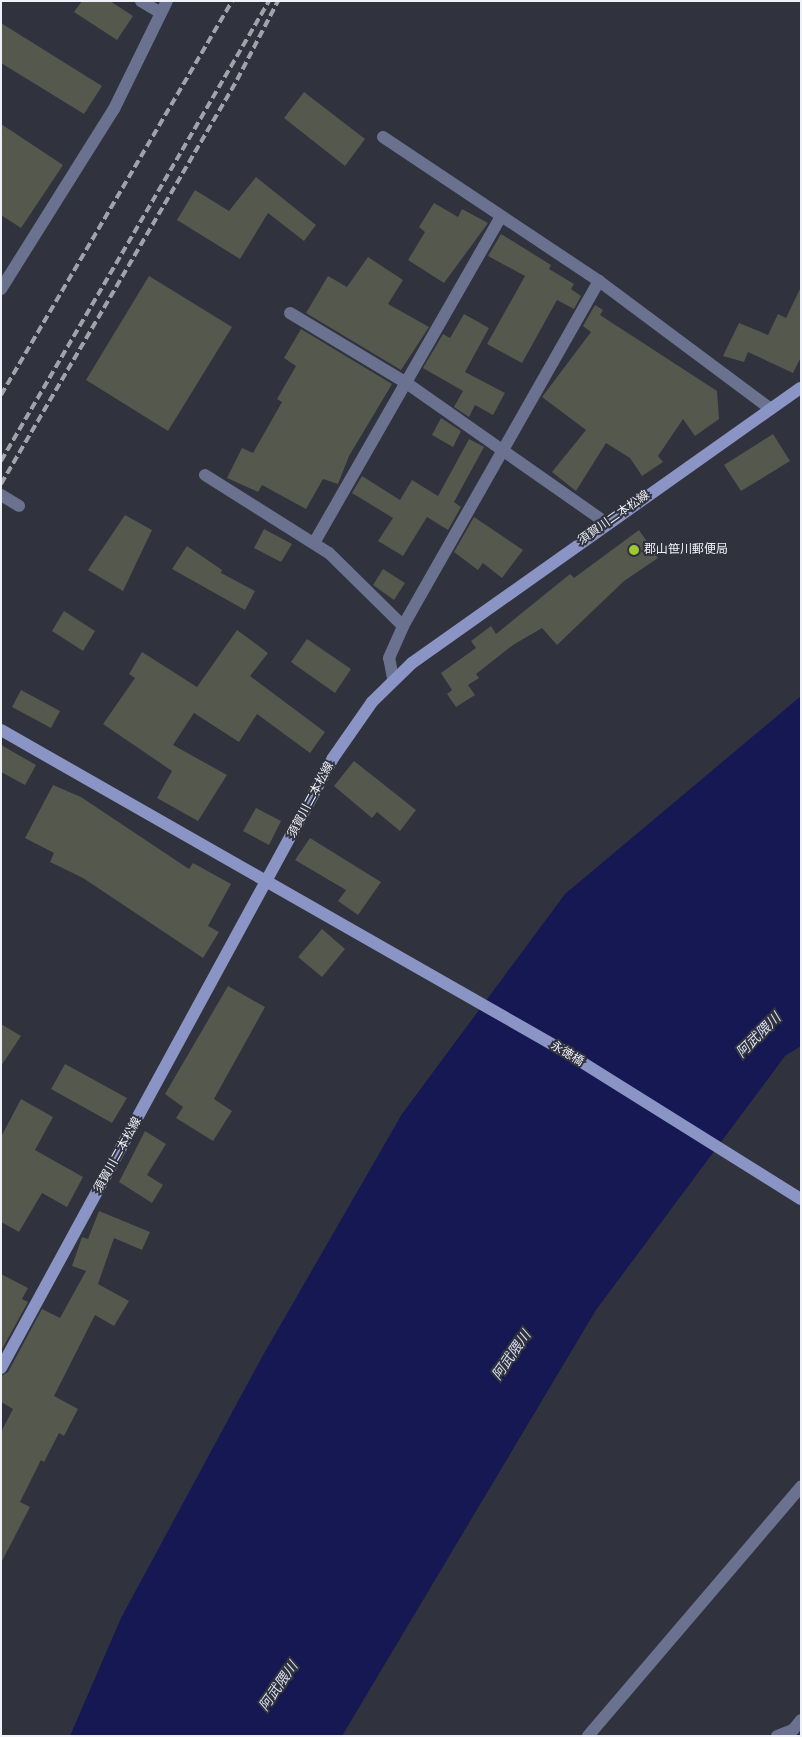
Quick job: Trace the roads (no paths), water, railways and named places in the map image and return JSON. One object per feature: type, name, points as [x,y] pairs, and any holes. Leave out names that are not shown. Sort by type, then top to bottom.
[{"type":"main road","name":"須賀川二本松線","points":[[1,1368],[269,879],[333,758],[393,678],[606,523],[801,388]]},
{"type":"main road","name":"永徳橋","points":[[1,730],[269,879],[361,935],[564,1051],[801,1199]]},
{"type":"street","points":[[141,1],[161,13]]},
{"type":"street","points":[[1,289],[114,109],[167,1]]},
{"type":"street","points":[[383,137],[599,281],[771,409]]},
{"type":"street","points":[[314,543],[501,216]]},
{"type":"street","points":[[393,678],[388,658],[403,626],[599,281]]},
{"type":"street","points":[[290,313],[405,382],[502,452],[606,523]]},
{"type":"street","points":[[205,475],[314,543],[403,626]]},
{"type":"street","points":[[1,495],[19,506]]},
{"type":"street","points":[[588,1736],[801,1487]]},
{"type":"street","points":[[777,1736],[793,1730],[801,1720]]},
{"type":"water","name":"阿武隈川","points":[[801,696],[801,1046],[785,1056],[596,1310],[342,1736],[70,1736],[121,1618],[262,1357],[402,1114],[565,894]]},
{"type":"railway","points":[[1,395],[232,1]]},
{"type":"railway","points":[[1,461],[269,1]]},
{"type":"railway","points":[[1,484],[237,80],[278,1]]},
{"type":"place","name":"郡山笹川郵便局","points":[[634,550]]}]
